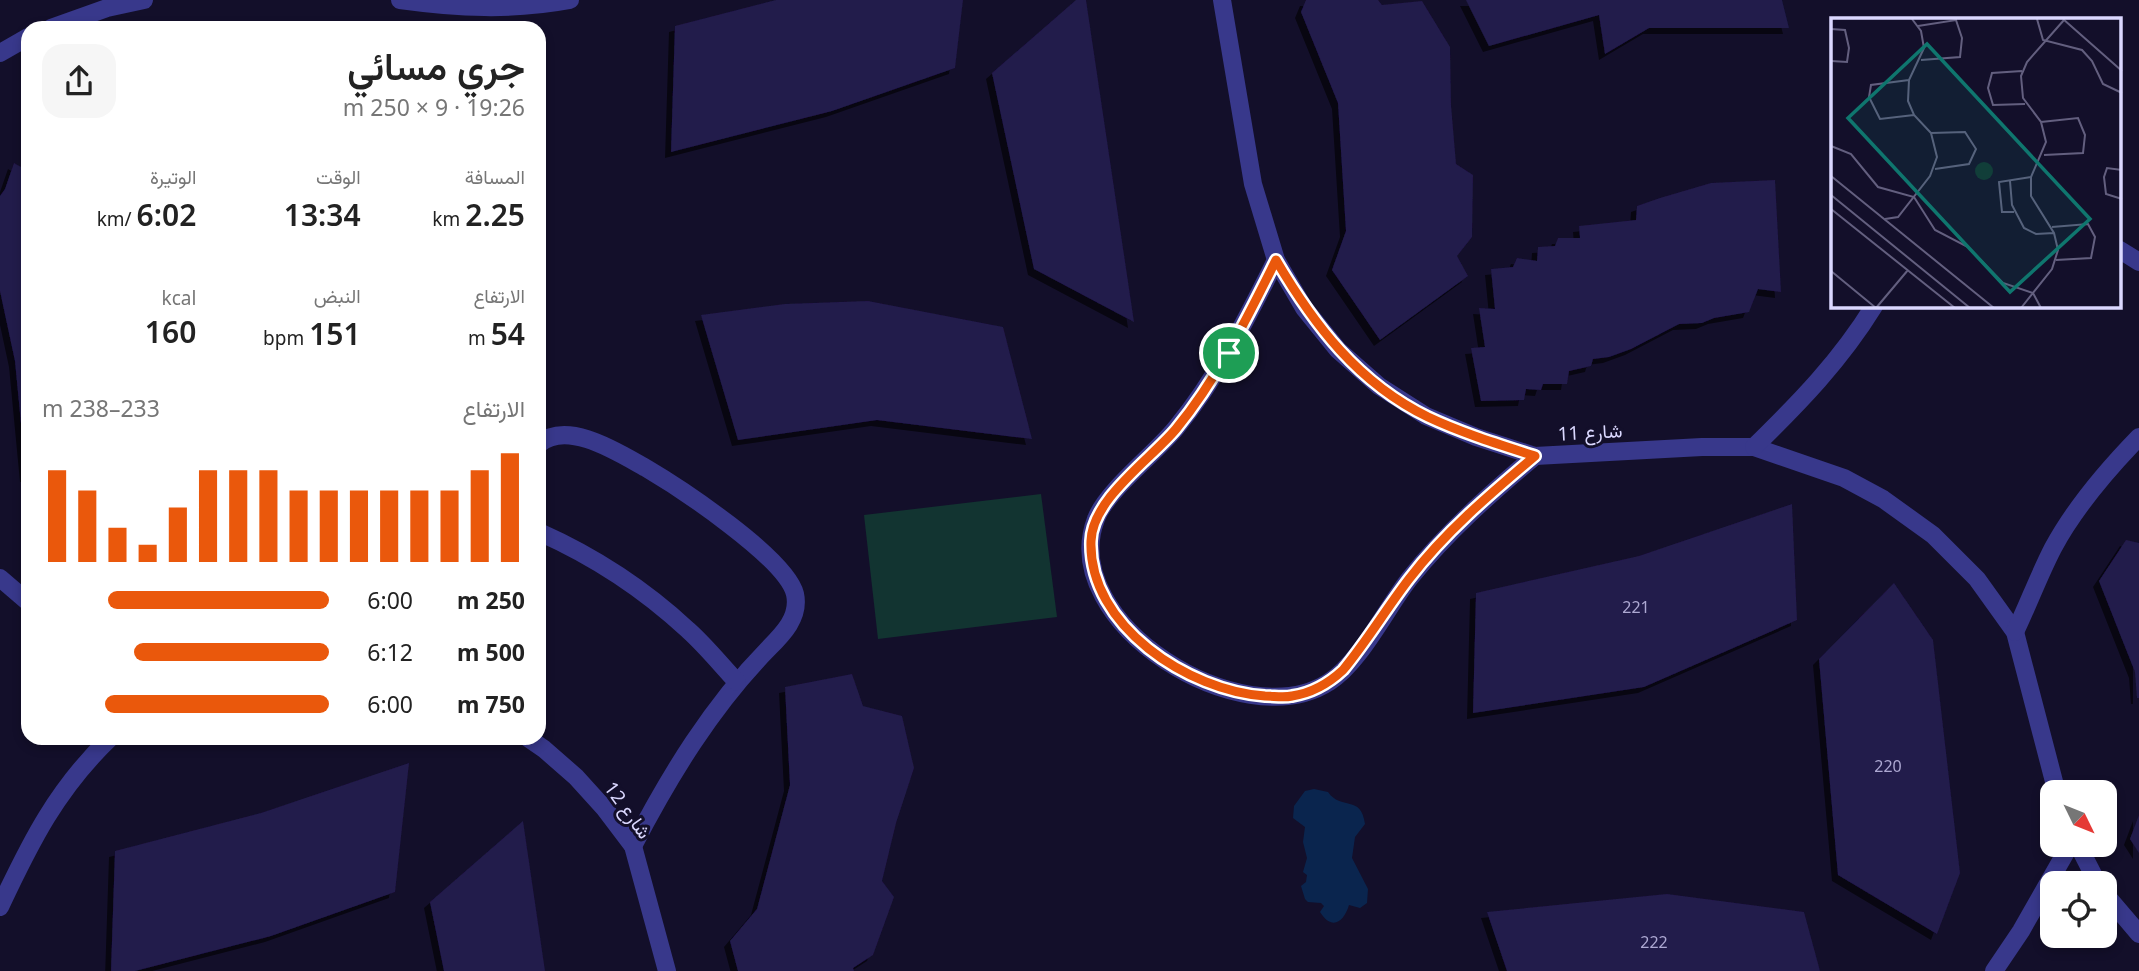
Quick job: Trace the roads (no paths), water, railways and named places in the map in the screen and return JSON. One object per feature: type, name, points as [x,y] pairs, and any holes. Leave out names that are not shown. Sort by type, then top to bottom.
[{"type":"street","points":[[71,21],[107,8],[144,0]]},
{"type":"street","points":[[400,0],[486,9],[562,1]]},
{"type":"street","name":"شارع 11","points":[[1222,0],[1253,184],[1276,260],[1304,308],[1338,350],[1379,386],[1426,416],[1476,437],[1535,456],[1702,447],[1754,447],[1844,478],[1893,506],[1933,535],[1977,579],[2015,632],[2054,780]]},
{"type":"street","points":[[0,53],[21,41]]},
{"type":"street","points":[[2122,251],[2139,262]]},
{"type":"street","points":[[1276,260],[1229,353],[1176,429],[1109,499],[1096,517],[1091,537],[1091,559],[1096,579],[1117,617],[1148,649],[1168,664],[1206,683],[1246,695],[1289,697],[1330,682],[1358,652],[1435,548],[1469,513],[1535,456]]},
{"type":"street","points":[[1754,447],[1811,391],[1873,308]]},
{"type":"street","points":[[546,439],[561,433],[577,435],[633,460],[685,491],[737,531],[786,576],[795,594],[795,615],[784,633],[737,682],[678,765],[633,846]]},
{"type":"street","points":[[2015,632],[2053,548],[2080,505],[2139,437]]},
{"type":"street","points":[[546,535],[570,546],[632,584],[689,631],[737,682]]},
{"type":"street","points":[[0,578],[21,596]]},
{"type":"street","points":[[0,906],[53,804],[103,745]]},
{"type":"street","name":"شارع 12","points":[[538,745],[576,778],[605,809],[633,846],[667,971]]},
{"type":"street","points":[[1994,971],[2021,931],[2063,858]]},
{"type":"street","points":[[2117,908],[2139,934]]},
{"type":"water","points":[[1314,789],[1328,792],[1333,798],[1355,806],[1363,815],[1365,824],[1355,837],[1352,858],[1368,889],[1367,903],[1360,908],[1349,905],[1341,920],[1333,923],[1320,912],[1324,906],[1321,903],[1308,902],[1305,899],[1301,886],[1306,882],[1307,875],[1303,872],[1307,858],[1303,842],[1305,827],[1293,818],[1294,806],[1305,791]]}]
